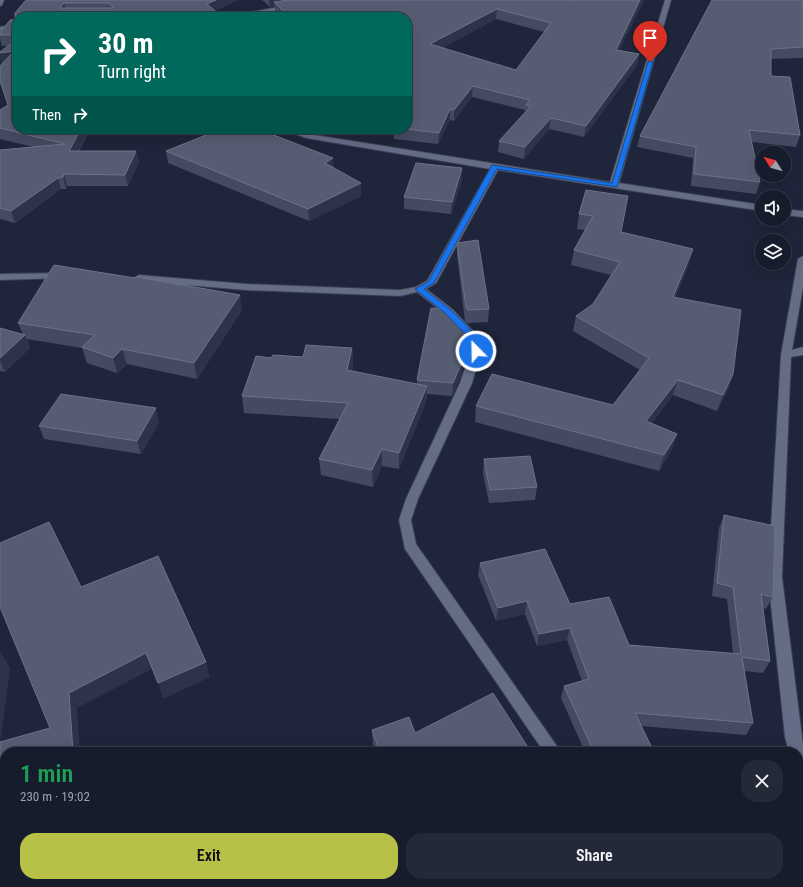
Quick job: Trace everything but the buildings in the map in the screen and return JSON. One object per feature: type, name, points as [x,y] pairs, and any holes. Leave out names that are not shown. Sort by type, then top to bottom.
[{"type":"street","points":[[0,4],[1,0]]},
{"type":"street","points":[[614,185],[668,0]]},
{"type":"street","points":[[258,12],[296,6]]},
{"type":"street","points":[[0,29],[12,27]]},
{"type":"street","points":[[300,134],[495,167],[755,207]]},
{"type":"street","points":[[130,278],[277,288],[400,293],[419,289],[431,283],[495,167]]},
{"type":"street","points":[[791,213],[803,214]]},
{"type":"street","points":[[798,745],[775,577],[786,355],[803,259]]},
{"type":"street","points":[[0,277],[70,276]]},
{"type":"street","points":[[419,289],[448,311],[471,335],[476,351],[466,383],[412,499],[405,520],[410,545],[550,747]]},
{"type":"street","points":[[786,355],[803,351]]},
{"type":"route","points":[[476,351],[471,335],[448,311],[419,289],[431,283],[495,167],[614,185],[650,62]]}]
